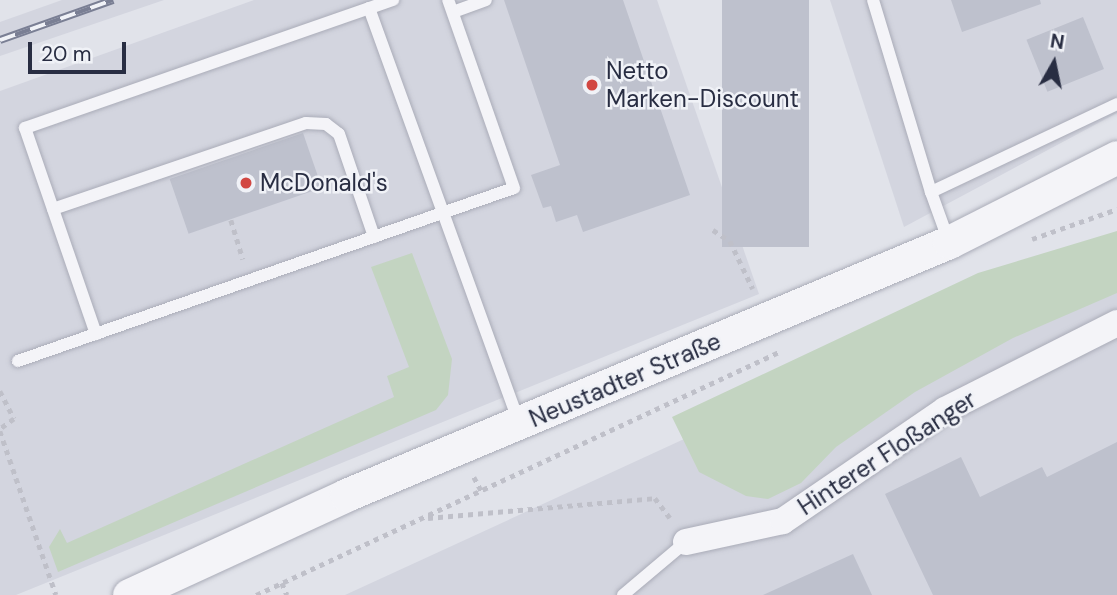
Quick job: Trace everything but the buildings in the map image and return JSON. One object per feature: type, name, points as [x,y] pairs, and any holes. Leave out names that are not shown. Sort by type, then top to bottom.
[{"type":"street","name":"Neustadter Straße","points":[[129,595],[519,424],[775,336],[949,242],[1117,157]]},
{"type":"street","name":"Hinterer Floßanger","points":[[686,542],[783,521],[945,410],[1117,323]]},
{"type":"lane","points":[[96,334],[25,128],[393,0]]},
{"type":"lane","points":[[18,361],[514,188],[450,6],[486,0]]},
{"type":"lane","points":[[873,0],[931,192],[949,242]]},
{"type":"lane","points":[[369,8],[519,424]]},
{"type":"lane","points":[[931,192],[1117,104]]},
{"type":"lane","points":[[53,209],[306,122],[326,124],[339,134],[374,237]]},
{"type":"lane","points":[[623,595],[686,542]]},
{"type":"path","points":[[1028,241],[1117,209]]},
{"type":"path","points":[[231,219],[249,281]]},
{"type":"path","points":[[256,595],[423,518],[775,336],[730,241],[713,230]]},
{"type":"path","points":[[0,391],[14,418],[0,430],[56,595]]},
{"type":"path","points":[[423,518],[655,498],[686,542]]},
{"type":"path","points":[[282,583],[287,595]]},
{"type":"shaded area","points":[[62,0],[164,0],[0,56],[0,22]]},
{"type":"shaded area","points":[[254,0],[657,0],[759,294],[16,595],[0,595],[0,91]]},
{"type":"shaded area","points":[[830,0],[1117,0],[1117,113],[904,227]]},
{"type":"shaded area","points":[[1117,240],[1117,595],[345,595]]},
{"type":"green space","points":[[1117,231],[1117,293],[1013,338],[915,392],[836,447],[801,483],[768,499],[746,496],[699,472],[672,417],[978,273]]},
{"type":"green space","points":[[412,253],[452,359],[448,395],[436,410],[58,572],[49,547],[60,529],[67,543],[394,397],[387,376],[409,367],[371,267]]},
{"type":"railway","points":[[0,40],[113,0]]},
{"type":"place","name":"Netto Marken-Discount","points":[[592,85]]},
{"type":"place","name":"McDonald's","points":[[246,183]]}]
